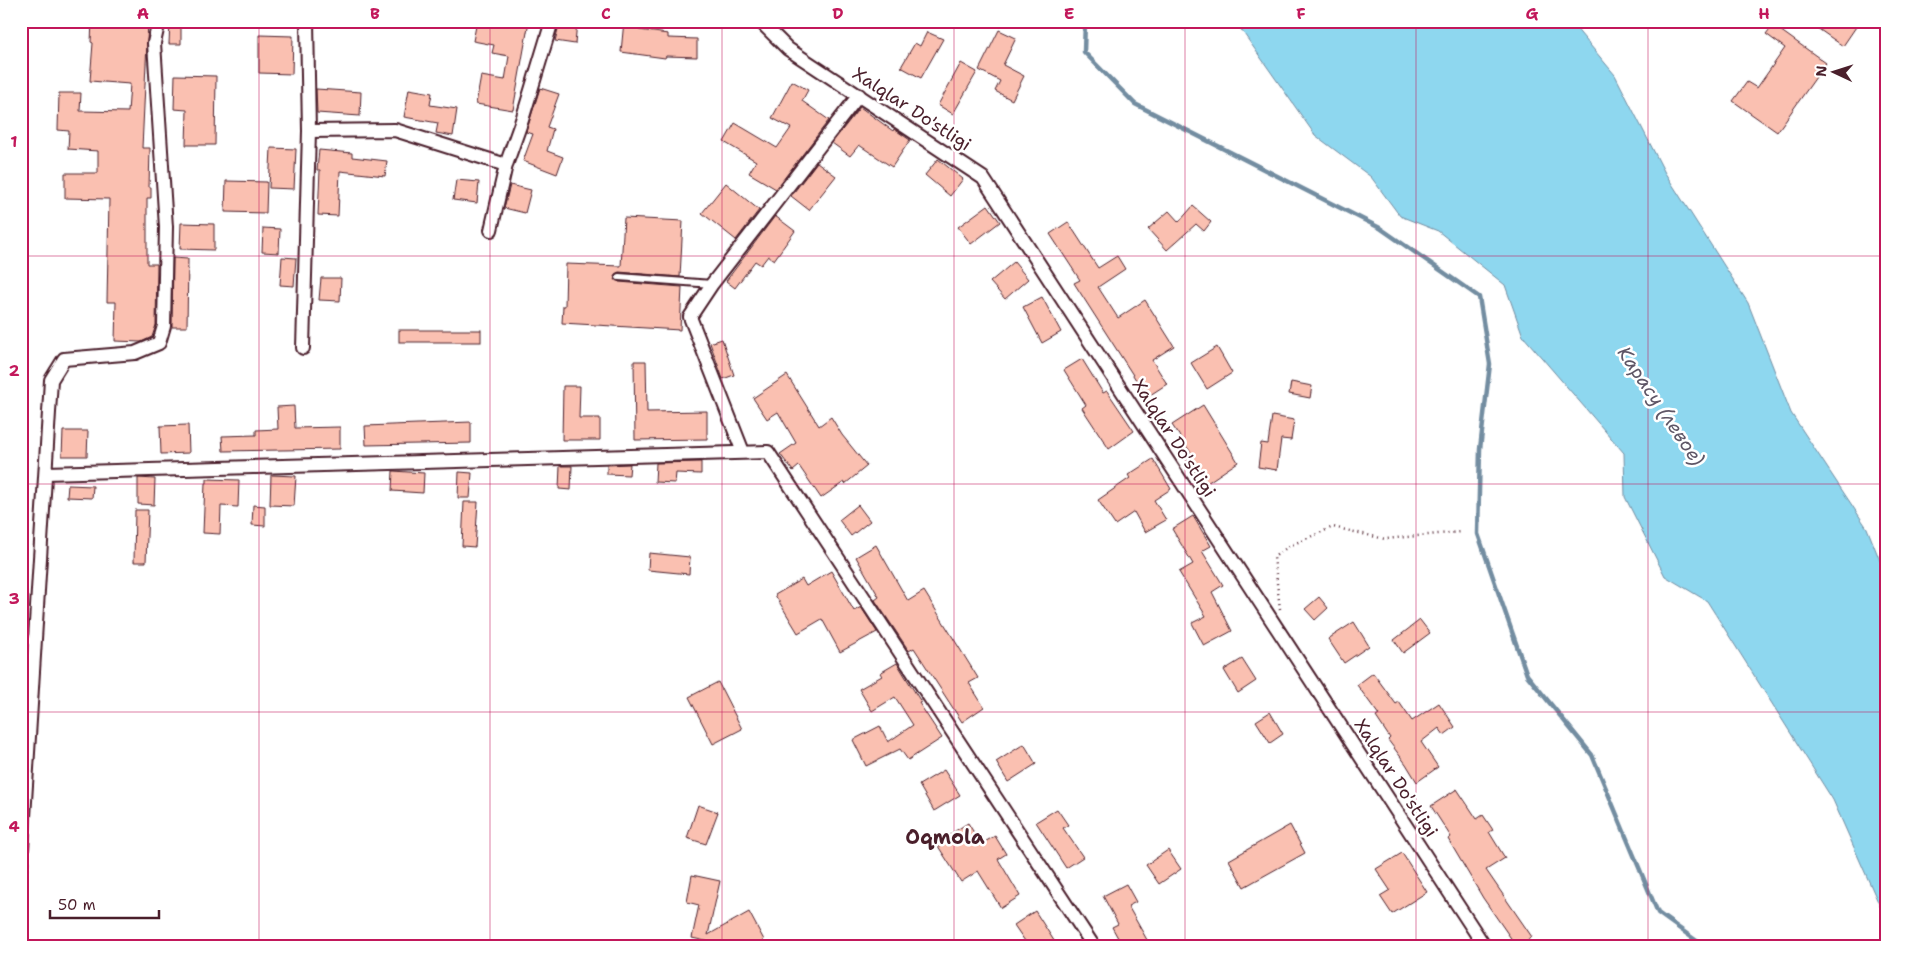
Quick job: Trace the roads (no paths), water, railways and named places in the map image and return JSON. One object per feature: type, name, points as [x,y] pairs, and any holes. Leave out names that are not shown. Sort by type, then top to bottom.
[{"type":"street","points":[[21,866],[36,654],[37,600],[51,380],[64,358],[136,353],[160,343],[164,326],[166,227],[154,43],[159,21]]},
{"type":"street","points":[[304,348],[309,131],[307,21]]},
{"type":"street","points":[[490,230],[506,165],[522,120],[552,21]]},
{"type":"street","name":"Xalqlar Do'stligi","points":[[760,21],[788,49],[984,178],[1485,947]]},
{"type":"street","points":[[743,452],[690,317],[712,284],[859,96]]},
{"type":"street","points":[[309,131],[396,130],[506,165]]},
{"type":"street","points":[[46,473],[768,452],[1094,947]]},
{"type":"lane","points":[[619,277],[712,284]]},
{"type":"water","name":"Карасу (левое)","points":[[1235,21],[1570,21],[1615,75],[1665,173],[1748,303],[1791,413],[1867,528],[1886,576],[1886,920],[1833,800],[1707,601],[1665,576],[1625,497],[1624,453],[1523,336],[1505,285],[1438,231],[1400,216],[1371,177],[1315,135]]},
{"type":"waterway","points":[[1085,21],[1084,52],[1135,104],[1380,228],[1479,297],[1490,364],[1480,449],[1478,534],[1527,675],[1592,755],[1658,913],[1705,947]]},
{"type":"district","name":"Oqmola","points":[[945,837]]}]
